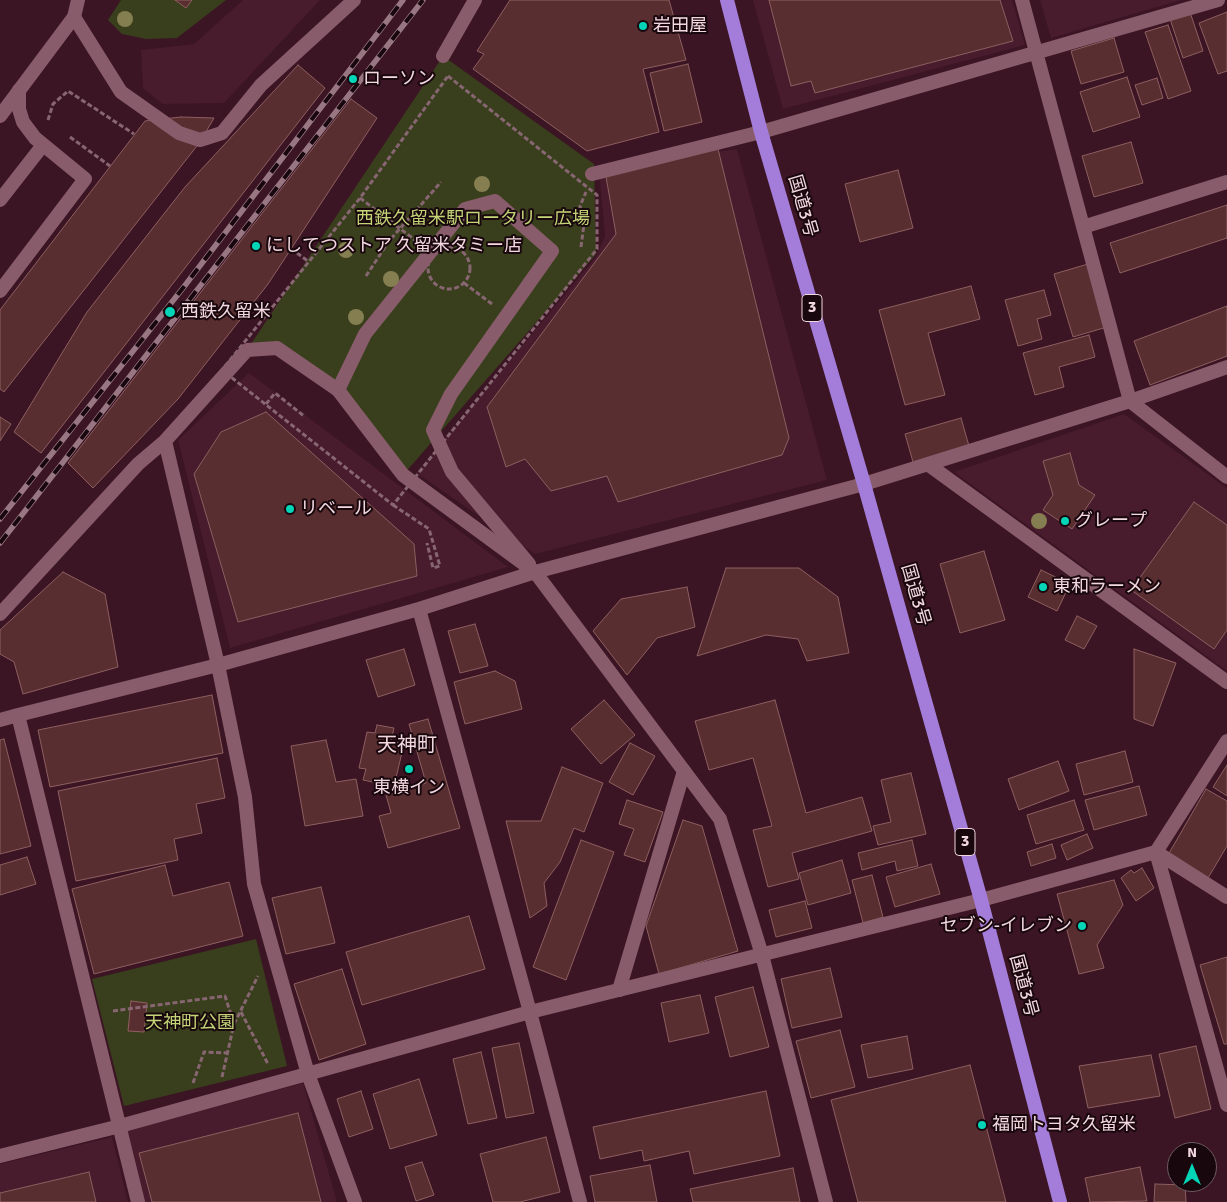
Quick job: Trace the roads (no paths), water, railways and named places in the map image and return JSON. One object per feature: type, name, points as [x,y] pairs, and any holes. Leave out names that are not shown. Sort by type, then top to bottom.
[{"type":"highway","name":"国道3号","points":[[727,0],[761,132],[864,484],[980,900],[1060,1202]]},
{"type":"street","points":[[0,116],[74,17],[78,0]]},
{"type":"street","points":[[74,17],[121,92],[179,133],[200,140],[222,133],[261,85],[354,0]]},
{"type":"street","points":[[443,56],[475,0]]},
{"type":"street","points":[[1022,0],[1130,400],[1227,477]]},
{"type":"street","points":[[592,174],[761,132],[1218,0]]},
{"type":"street","points":[[0,291],[86,179],[34,138],[23,122],[19,109],[19,90]]},
{"type":"street","points":[[0,200],[43,145]]},
{"type":"street","points":[[1083,227],[1227,182]]},
{"type":"street","points":[[338,390],[365,334],[465,209],[495,201],[552,251],[451,394],[433,430],[452,472],[535,572],[720,819],[762,955],[826,1202]]},
{"type":"street","points":[[0,614],[138,464],[165,440],[246,350],[277,348],[338,390],[403,475],[535,572]]},
{"type":"street","points":[[0,720],[218,665],[418,609],[535,572],[864,484],[929,465],[1227,367]]},
{"type":"street","points":[[165,440],[218,665],[245,797],[254,884],[308,1074],[355,1202]]},
{"type":"street","points":[[929,465],[1227,682]]},
{"type":"street","points":[[418,609],[530,1012],[580,1202]]},
{"type":"street","points":[[18,715],[138,1202]]},
{"type":"street","points":[[0,1156],[120,1126],[530,1012],[980,900],[1156,852],[1227,741]]},
{"type":"street","points":[[619,990],[684,771]]},
{"type":"street","points":[[1156,852],[1227,897]]},
{"type":"street","points":[[1156,852],[1227,1105]]},
{"type":"railway","points":[[0,519],[183,288],[403,0]]},
{"type":"railway","points":[[0,543],[423,0]]},
{"type":"place","name":"岩田屋","points":[[643,26]]},
{"type":"place","name":"ローソン","points":[[353,79]]},
{"type":"place","name":"にしてつストア 久留米タミー店","points":[[256,246]]},
{"type":"place","name":"西鉄久留米","points":[[170,312]]},
{"type":"place","name":"リベール","points":[[290,509]]},
{"type":"place","name":"グレープ","points":[[1065,521]]},
{"type":"place","name":"東和ラーメン","points":[[1043,587]]},
{"type":"place","name":"東横イン","points":[[409,769]]},
{"type":"place","name":"セブン-イレブン","points":[[1082,926]]},
{"type":"place","name":"福岡トヨタ久留米","points":[[982,1125]]},
{"type":"district","name":"天神町","points":[[407,746]]},
{"type":"park label","name":"西鉄久留米駅ロータリー広場","points":[[473,219]]},
{"type":"park label","name":"天神町公園","points":[[190,1023]]}]
